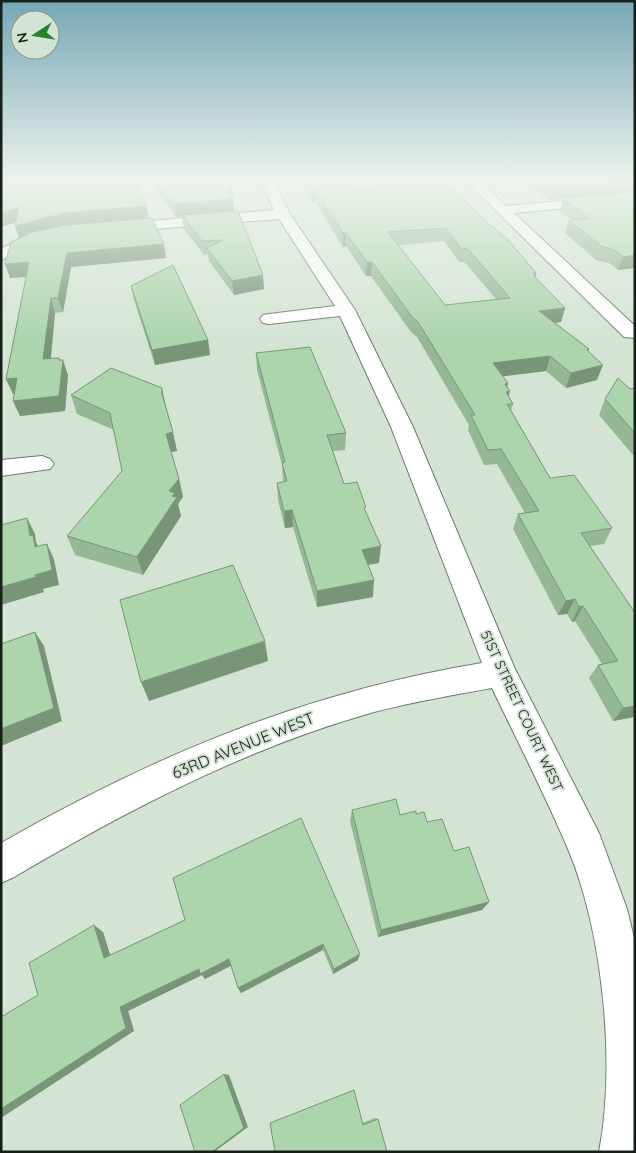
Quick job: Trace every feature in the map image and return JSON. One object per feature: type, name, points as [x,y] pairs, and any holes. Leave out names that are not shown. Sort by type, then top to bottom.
[{"type":"street","name":"51ST STREET COURT WEST","points":[[296,234],[346,310],[402,427],[502,673],[586,846],[607,909],[623,981],[629,1074],[625,1141]]},
{"type":"street","points":[[529,234],[631,333]]},
{"type":"street","points":[[1,255],[31,241],[55,235]]},
{"type":"street","points":[[269,319],[346,310]]},
{"type":"street","points":[[1,468],[42,464]]},
{"type":"street","name":"63RD AVENUE WEST","points":[[1,864],[67,825],[144,785],[218,752],[288,725],[357,703],[424,686],[502,673]]},
{"type":"building","points":[[28,234],[159,234],[164,244],[67,253],[58,298],[51,298],[43,359],[59,358],[59,360],[63,360],[59,396],[13,401],[17,378],[6,379],[29,262],[5,264],[11,242]]},
{"type":"building","points":[[196,234],[247,234],[263,275],[232,281],[207,248],[223,240],[202,241]]},
{"type":"building","points":[[347,234],[389,234],[445,305],[510,298],[471,252],[466,248],[461,249],[450,234],[501,234],[536,273],[533,273],[536,276],[534,276],[565,308],[539,311],[589,349],[587,350],[603,365],[571,373],[550,356],[493,363],[508,383],[505,384],[510,391],[506,392],[513,404],[507,404],[550,478],[574,475],[612,528],[581,533],[635,613],[635,706],[623,708],[598,665],[618,661],[583,606],[579,607],[575,599],[566,601],[518,514],[539,511],[501,449],[488,450],[471,415],[475,415],[418,322],[413,318],[372,262],[367,262]]},
{"type":"building","points":[[586,234],[635,234],[635,255],[623,257],[614,250],[601,246]]},
{"type":"building","points":[[173,265],[208,340],[152,350],[131,286]]},
{"type":"building","points":[[310,347],[346,433],[327,435],[344,484],[357,482],[366,507],[364,508],[381,546],[362,550],[374,580],[317,591],[292,510],[284,511],[277,483],[287,481],[282,463],[285,462],[256,353]]},
{"type":"building","points":[[111,368],[162,388],[173,432],[166,434],[179,479],[169,491],[175,493],[172,496],[177,497],[137,557],[67,536],[122,471],[110,413],[71,395]]},
{"type":"building","points":[[618,378],[630,389],[635,388],[635,433],[605,399]]},
{"type":"building","points":[[27,518],[30,536],[33,535],[35,547],[47,544],[52,570],[35,575],[36,577],[1,587],[1,525]]},
{"type":"building","points":[[233,565],[265,641],[141,682],[120,600]]},
{"type":"building","points":[[35,632],[54,708],[1,729],[1,644]]},
{"type":"building","points":[[396,799],[400,815],[416,811],[416,814],[424,812],[427,822],[442,819],[454,851],[469,847],[489,902],[381,930],[352,810]]},
{"type":"building","points":[[301,818],[360,954],[334,969],[323,944],[238,988],[229,959],[200,974],[199,969],[120,1007],[126,1028],[1,1109],[1,1017],[38,995],[29,963],[94,925],[104,958],[185,920],[173,878]]},
{"type":"building","points":[[224,1074],[244,1128],[212,1152],[195,1152],[180,1105]]},
{"type":"building","points":[[354,1090],[363,1125],[378,1119],[387,1152],[275,1152],[270,1123]]}]
